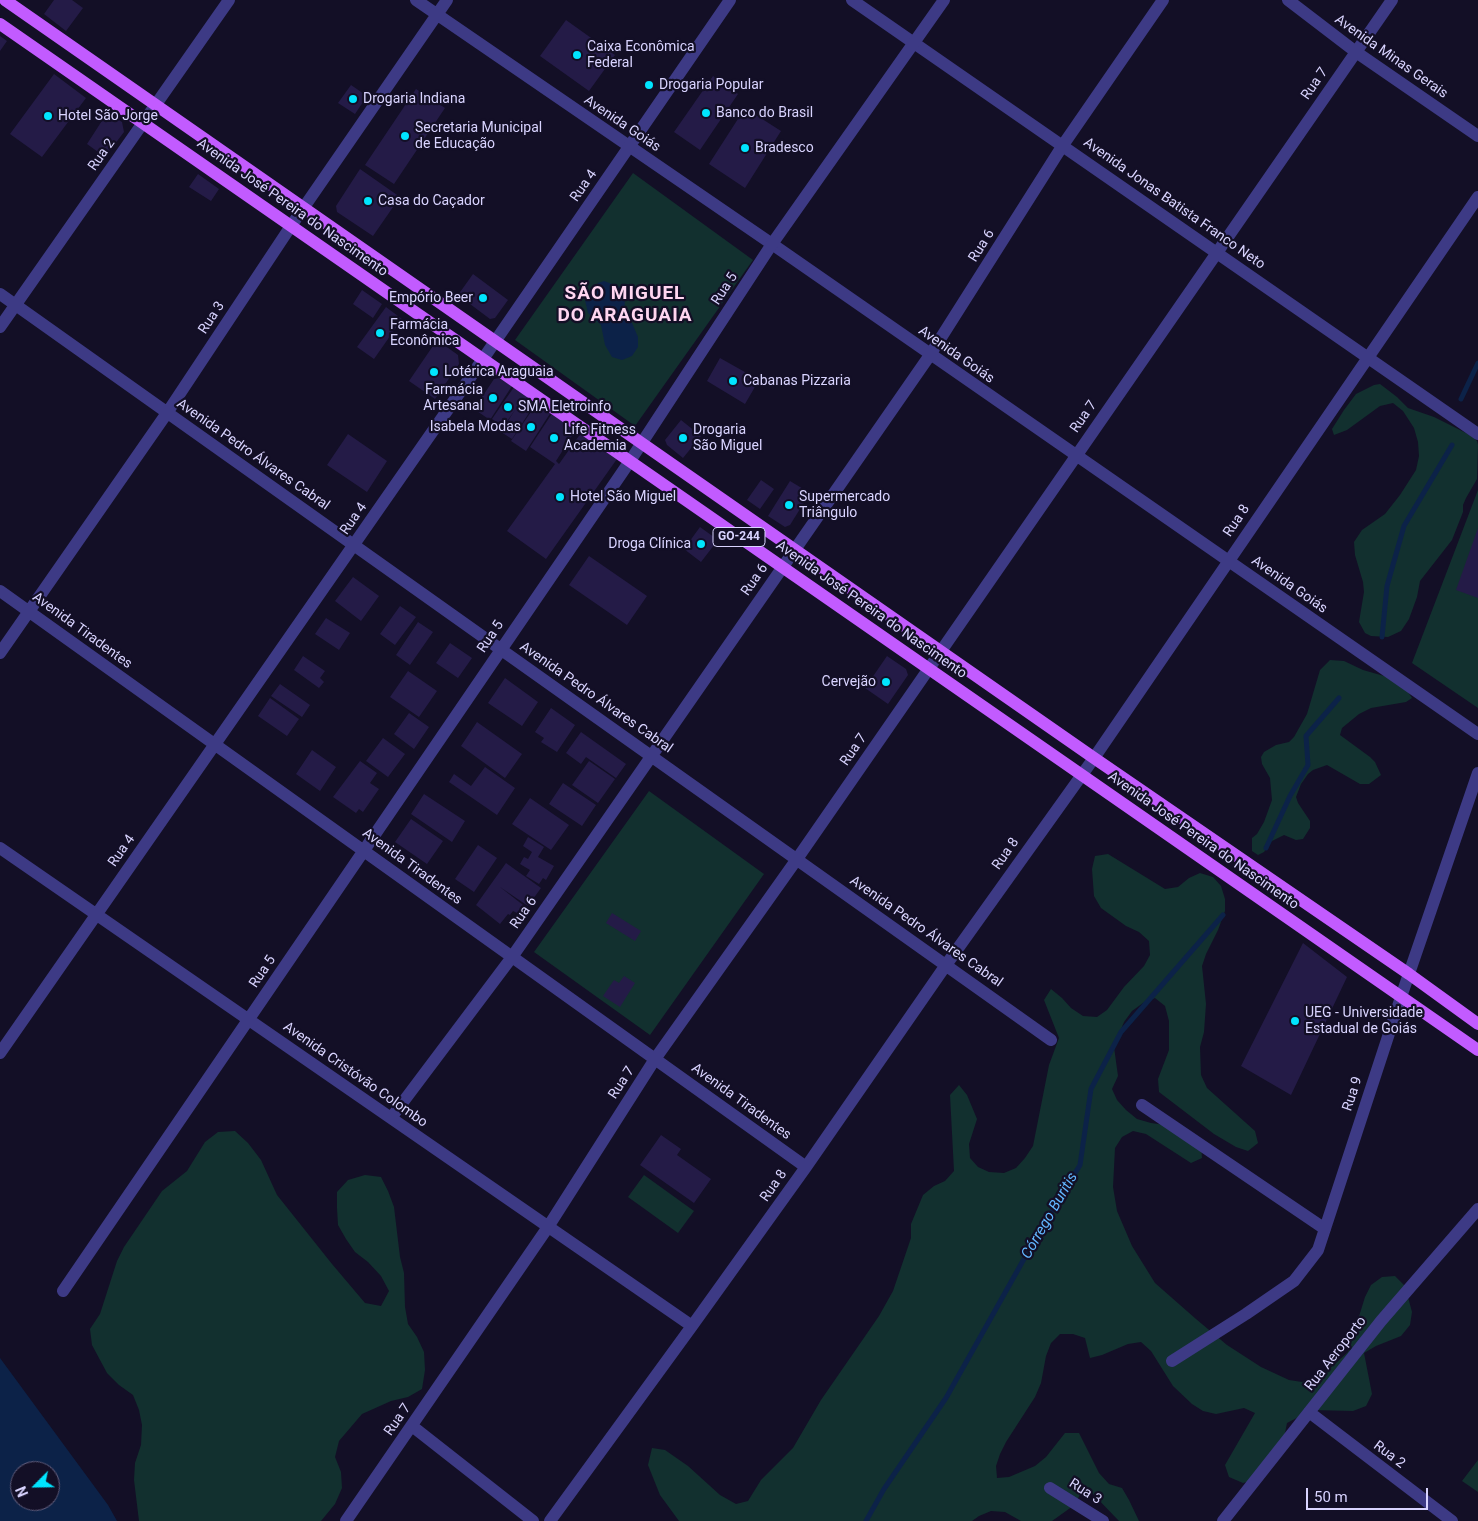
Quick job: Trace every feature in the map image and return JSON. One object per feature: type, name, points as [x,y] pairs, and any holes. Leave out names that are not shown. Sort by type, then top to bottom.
[{"type":"main road","name":"Avenida José Pereira do Nascimento","points":[[5,0],[1094,758],[1409,974],[1478,1024]]},
{"type":"main road","name":"Avenida José Pereira do Nascimento","points":[[0,24],[1478,1050]]},
{"type":"main road","points":[[1249,892],[1261,873]]},
{"type":"street","name":"Rua 2","points":[[0,327],[229,0]]},
{"type":"street","name":"Avenida Goiás","points":[[416,0],[772,244],[1478,734]]},
{"type":"street","name":"Rua 3","points":[[0,653],[167,413],[291,226],[447,0]]},
{"type":"street","name":"Rua 4","points":[[0,1053],[495,342],[730,0]]},
{"type":"street","name":"Avenida Jonas Batista Franco Neto","points":[[852,0],[1478,434]]},
{"type":"street","name":"Rua 5","points":[[63,1291],[642,444],[772,244],[944,0]]},
{"type":"street","name":"Rua 6","points":[[391,1118],[512,957],[930,355],[1063,145],[1163,0]]},
{"type":"street","name":"Avenida Minas Gerais","points":[[1288,0],[1356,52],[1478,136]]},
{"type":"street","name":"Rua 7","points":[[346,1521],[548,1227],[655,1059],[1392,0]]},
{"type":"street","name":"Rua 8","points":[[550,1521],[806,1167],[946,965],[1094,758],[1478,197]]},
{"type":"street","name":"Avenida Pedro Álvares Cabral","points":[[0,294],[1051,1040]]},
{"type":"street","name":"Avenida Tiradentes","points":[[0,590],[806,1167]]},
{"type":"street","name":"Rua 9","points":[[1172,1361],[1294,1281],[1318,1250],[1401,997],[1478,773]]},
{"type":"street","name":"Avenida Cristóvão Colombo","points":[[0,848],[692,1326]]},
{"type":"street","points":[[1142,1105],[1325,1229]]},
{"type":"street","name":"Rua Aeroporto","points":[[1223,1521],[1381,1321],[1478,1209]]},
{"type":"street","name":"Rua 2","points":[[1309,1412],[1452,1521]]},
{"type":"street","points":[[412,1426],[533,1521]]},
{"type":"street","name":"Rua 3","points":[[1050,1488],[1103,1521]]},
{"type":"green space","points":[[633,173],[753,260],[635,426],[515,340]]},
{"type":"green space","points":[[1380,384],[1408,408],[1434,417],[1472,436],[1478,445],[1477,479],[1463,505],[1463,512],[1452,540],[1420,581],[1417,597],[1409,619],[1401,631],[1388,637],[1371,636],[1365,633],[1359,622],[1364,592],[1355,555],[1354,542],[1362,530],[1385,514],[1416,470],[1419,456],[1418,442],[1414,428],[1403,411],[1393,403],[1380,406],[1347,430],[1334,435],[1332,429],[1356,394]]},
{"type":"green space","points":[[1478,490],[1478,708],[1412,663]]},
{"type":"green space","points":[[1330,660],[1344,661],[1363,670],[1391,678],[1404,686],[1412,698],[1406,702],[1371,708],[1359,714],[1342,728],[1340,735],[1370,757],[1375,762],[1381,775],[1369,784],[1360,784],[1327,765],[1313,770],[1301,784],[1296,797],[1310,821],[1310,828],[1303,839],[1296,840],[1284,835],[1272,841],[1264,852],[1258,855],[1252,851],[1252,838],[1257,834],[1264,822],[1272,800],[1270,778],[1262,764],[1261,757],[1264,752],[1276,745],[1289,742],[1294,737],[1307,714],[1320,670]]},
{"type":"green space","points":[[649,791],[764,874],[650,1035],[534,952]]},
{"type":"green space","points":[[1108,854],[1165,889],[1178,887],[1189,878],[1200,873],[1213,877],[1221,886],[1225,899],[1225,911],[1202,966],[1206,1004],[1204,1032],[1200,1047],[1201,1075],[1207,1088],[1255,1131],[1258,1143],[1248,1151],[1236,1147],[1214,1134],[1159,1092],[1158,1079],[1169,1050],[1169,1021],[1165,1006],[1155,998],[1143,1003],[1132,1011],[1124,1022],[1114,1047],[1118,1076],[1112,1089],[1117,1100],[1137,1119],[1165,1125],[1201,1144],[1202,1158],[1191,1163],[1146,1134],[1133,1131],[1122,1137],[1115,1148],[1113,1187],[1117,1211],[1132,1246],[1155,1283],[1227,1345],[1261,1367],[1289,1380],[1302,1382],[1326,1372],[1348,1352],[1365,1297],[1371,1285],[1382,1277],[1395,1276],[1405,1286],[1412,1312],[1410,1325],[1401,1336],[1364,1353],[1372,1394],[1366,1406],[1353,1411],[1312,1410],[1287,1423],[1282,1448],[1258,1479],[1243,1483],[1229,1477],[1225,1465],[1255,1413],[1244,1408],[1216,1414],[1203,1411],[1192,1404],[1173,1386],[1151,1351],[1141,1342],[1128,1344],[1090,1358],[1085,1338],[1073,1334],[1060,1334],[1051,1343],[1046,1356],[1041,1383],[1035,1397],[1000,1454],[996,1466],[997,1478],[1009,1477],[1035,1466],[1046,1457],[1065,1433],[1079,1433],[1099,1473],[1109,1484],[1122,1488],[1139,1521],[1119,1521],[1092,1493],[1080,1495],[1073,1506],[1052,1521],[1021,1521],[1005,1512],[991,1511],[972,1521],[679,1521],[660,1495],[648,1465],[652,1448],[665,1450],[688,1466],[720,1495],[736,1504],[748,1501],[761,1480],[793,1448],[821,1400],[879,1316],[893,1291],[911,1238],[911,1224],[923,1195],[934,1186],[945,1181],[954,1171],[950,1095],[959,1085],[967,1095],[977,1119],[969,1144],[970,1158],[978,1167],[989,1172],[1004,1173],[1016,1168],[1033,1146],[1049,1065],[1059,1038],[1044,1000],[1051,989],[1071,1008],[1083,1016],[1097,1017],[1107,1010],[1124,987],[1144,966],[1150,955],[1149,941],[1139,932],[1126,926],[1101,908],[1094,896],[1092,869],[1095,856]]},
{"type":"green space","points":[[235,1131],[248,1143],[261,1160],[277,1195],[332,1264],[365,1303],[381,1306],[389,1291],[381,1276],[355,1252],[338,1225],[337,1192],[348,1180],[365,1175],[381,1177],[394,1207],[400,1257],[404,1273],[405,1307],[408,1324],[424,1352],[425,1370],[422,1389],[408,1397],[391,1401],[362,1414],[339,1441],[335,1457],[341,1472],[342,1488],[335,1504],[321,1521],[139,1521],[134,1480],[135,1463],[141,1445],[142,1425],[139,1410],[133,1395],[107,1373],[92,1345],[90,1329],[100,1314],[117,1261],[124,1247],[162,1191],[187,1171],[205,1142],[218,1132]]},
{"type":"green space","points":[[644,1175],[694,1211],[678,1233],[628,1197]]},
{"type":"green space","points":[[1478,1460],[1478,1492],[1462,1481]]},
{"type":"water","points":[[604,281],[620,287],[625,299],[624,314],[632,323],[638,337],[638,347],[632,356],[622,360],[612,357],[605,345],[601,325],[588,313],[585,300],[598,283]]},
{"type":"water","points":[[0,1358],[108,1505],[117,1521],[0,1521]]},
{"type":"building","points":[[54,0],[72,0],[83,8],[66,31],[44,14]]},
{"type":"building","name":"Caixa Econômica Federal","points":[[566,20],[615,55],[589,91],[540,56]]},
{"type":"building","points":[[0,36],[7,41],[0,51]]},
{"type":"building","name":"Hotel São Jorge","points":[[54,74],[86,98],[42,157],[10,134]]},
{"type":"building","name":"Banco do Brasil","points":[[713,76],[738,94],[700,150],[674,132]]},
{"type":"building","name":"Drogaria Indiana","points":[[351,85],[367,96],[355,114],[338,103]]},
{"type":"building","name":"Secretaria Municipal de Educação","points":[[416,89],[445,108],[394,184],[365,165]]},
{"type":"building","name":"Bradesco","points":[[745,108],[781,131],[745,188],[709,164]]},
{"type":"building","points":[[107,113],[122,122],[124,132],[105,157],[87,144]]},
{"type":"building","name":"Casa do Caçador","points":[[360,169],[400,197],[373,236],[337,212],[336,206]]},
{"type":"building","points":[[198,174],[219,189],[211,201],[189,187]]},
{"type":"building","name":"Empório Beer","points":[[473,274],[508,300],[495,318],[490,319],[458,295]]},
{"type":"building","points":[[362,290],[382,304],[373,318],[353,304]]},
{"type":"building","name":"Farmácia Econômica","points":[[386,307],[402,319],[374,359],[357,347]]},
{"type":"building","name":"Lotérica Araguaia","points":[[437,340],[458,355],[459,364],[435,399],[409,381]]},
{"type":"building","name":"Cabanas Pizzaria","points":[[720,358],[759,380],[745,404],[707,381]]},
{"type":"building","name":"Farmácia Artesanal","points":[[499,378],[512,386],[490,420],[474,409],[494,379]]},
{"type":"building","points":[[514,387],[536,402],[512,439],[501,432],[515,410],[503,427],[492,419]]},
{"type":"building","name":"Isabela Modas","points":[[537,403],[551,412],[526,451],[511,441]]},
{"type":"building","name":"Hotel São Miguel","points":[[553,412],[577,428],[556,461],[559,464],[581,433],[617,459],[546,559],[507,531],[555,464],[530,447]]},
{"type":"building","name":"Drogaria São Miguel","points":[[681,420],[701,436],[683,458],[667,445],[665,440]]},
{"type":"building","points":[[348,434],[387,461],[367,492],[327,465]]},
{"type":"building","points":[[761,480],[774,489],[760,509],[747,500]]},
{"type":"building","name":"Supermercado Triângulo","points":[[790,481],[810,493],[790,525],[785,527],[768,516]]},
{"type":"building","name":"Droga Clínica","points":[[700,527],[718,540],[701,562],[684,549]]},
{"type":"building","points":[[1478,528],[1478,598],[1456,590]]},
{"type":"building","points":[[589,556],[647,596],[627,625],[569,585]]},
{"type":"building","points":[[353,577],[379,596],[361,621],[335,601]]},
{"type":"building","points":[[400,606],[416,617],[395,645],[380,634]]},
{"type":"building","points":[[326,618],[350,633],[339,650],[315,634]]},
{"type":"building","points":[[418,622],[433,632],[410,665],[396,655]]},
{"type":"building","points":[[450,643],[472,658],[458,678],[436,663]]},
{"type":"building","points":[[303,656],[325,671],[320,678],[324,682],[319,688],[294,670]]},
{"type":"building","name":"Cervejão","points":[[887,656],[906,669],[908,675],[888,704],[865,688]]},
{"type":"building","points":[[408,671],[437,691],[419,717],[390,697]]},
{"type":"building","points":[[505,678],[538,702],[522,726],[488,703]]},
{"type":"building","points":[[280,684],[310,705],[302,717],[271,696]]},
{"type":"building","points":[[270,698],[299,719],[287,736],[258,716]]},
{"type":"building","points":[[551,708],[575,725],[557,752],[541,742],[544,738],[535,732]]},
{"type":"building","points":[[409,713],[429,727],[414,749],[394,734]]},
{"type":"building","points":[[477,722],[522,754],[505,778],[461,746]]},
{"type":"building","points":[[581,732],[626,764],[616,778],[586,757],[581,764],[566,753]]},
{"type":"building","points":[[383,738],[405,754],[388,777],[366,761]]},
{"type":"building","points":[[312,750],[336,767],[320,791],[296,774]]},
{"type":"building","points":[[360,761],[377,773],[370,783],[379,789],[363,812],[359,809],[356,813],[333,797]]},
{"type":"building","points":[[589,761],[615,779],[598,803],[572,785]]},
{"type":"building","points":[[485,767],[515,788],[497,815],[449,782],[454,774],[471,786]]},
{"type":"building","points":[[563,783],[596,805],[582,826],[549,804]]},
{"type":"building","points":[[424,794],[465,821],[452,842],[411,814]]},
{"type":"building","points":[[530,798],[569,825],[551,850],[512,824]]},
{"type":"building","points":[[411,819],[443,841],[427,864],[395,842]]},
{"type":"building","points":[[528,837],[544,847],[538,857],[554,866],[546,880],[543,878],[539,884],[526,876],[530,870],[520,864],[524,857],[528,859],[532,852],[523,846]]},
{"type":"building","points":[[478,845],[497,858],[474,892],[455,879]]},
{"type":"building","points":[[506,863],[541,888],[528,906],[500,887],[523,905],[517,913],[513,911],[510,915],[508,914],[500,924],[476,905]]},
{"type":"building","points":[[612,913],[641,931],[635,941],[606,923]]},
{"type":"building","name":"UEG - Universidade Estadual de Goiás","points":[[1303,943],[1347,977],[1291,1095],[1241,1066]]},
{"type":"building","points":[[624,976],[635,983],[620,1007],[603,996],[614,980],[619,983]]},
{"type":"building","points":[[661,1135],[681,1149],[677,1155],[711,1179],[694,1203],[640,1165]]},
{"type":"waterway","name":"Córrego Buritis","points":[[1461,399],[1478,363]]},
{"type":"waterway","name":"Córrego Buritis","points":[[1382,637],[1387,586],[1404,526],[1452,445]]},
{"type":"waterway","name":"Córrego Buritis","points":[[1266,848],[1290,796],[1308,765],[1306,736],[1339,698]]},
{"type":"waterway","name":"Córrego Buritis","points":[[866,1521],[884,1489],[946,1398],[1038,1234],[1080,1165],[1091,1089],[1121,1032],[1223,915]]},
{"type":"place","name":"Caixa Econômica Federal","points":[[577,55]]},
{"type":"place","name":"Drogaria Popular","points":[[649,85]]},
{"type":"place","name":"Drogaria Indiana","points":[[353,99]]},
{"type":"place","name":"Banco do Brasil","points":[[706,113]]},
{"type":"place","name":"Hotel São Jorge","points":[[48,116]]},
{"type":"place","name":"Secretaria Municipal de Educação","points":[[405,136]]},
{"type":"place","name":"Bradesco","points":[[745,148]]},
{"type":"place","name":"Casa do Caçador","points":[[368,201]]},
{"type":"place","name":"Empório Beer","points":[[483,298]]},
{"type":"place","name":"Farmácia Econômica","points":[[380,333]]},
{"type":"place","name":"Lotérica Araguaia","points":[[434,372]]},
{"type":"place","name":"Cabanas Pizzaria","points":[[733,381]]},
{"type":"place","name":"Farmácia Artesanal","points":[[493,398]]},
{"type":"place","name":"SMA Eletroinfo","points":[[508,407]]},
{"type":"place","name":"Isabela Modas","points":[[531,427]]},
{"type":"place","name":"Life Fitness Academia","points":[[554,438]]},
{"type":"place","name":"Drogaria São Miguel","points":[[683,438]]},
{"type":"place","name":"Hotel São Miguel","points":[[560,497]]},
{"type":"place","name":"Supermercado Triângulo","points":[[789,505]]},
{"type":"place","name":"Droga Clínica","points":[[701,544]]},
{"type":"place","name":"Cervejão","points":[[886,682]]},
{"type":"place","name":"UEG - Universidade Estadual de Goiás","points":[[1295,1021]]},
{"type":"district","name":"SÃO MIGUEL DO ARAGUAIA","points":[[625,305]]}]
